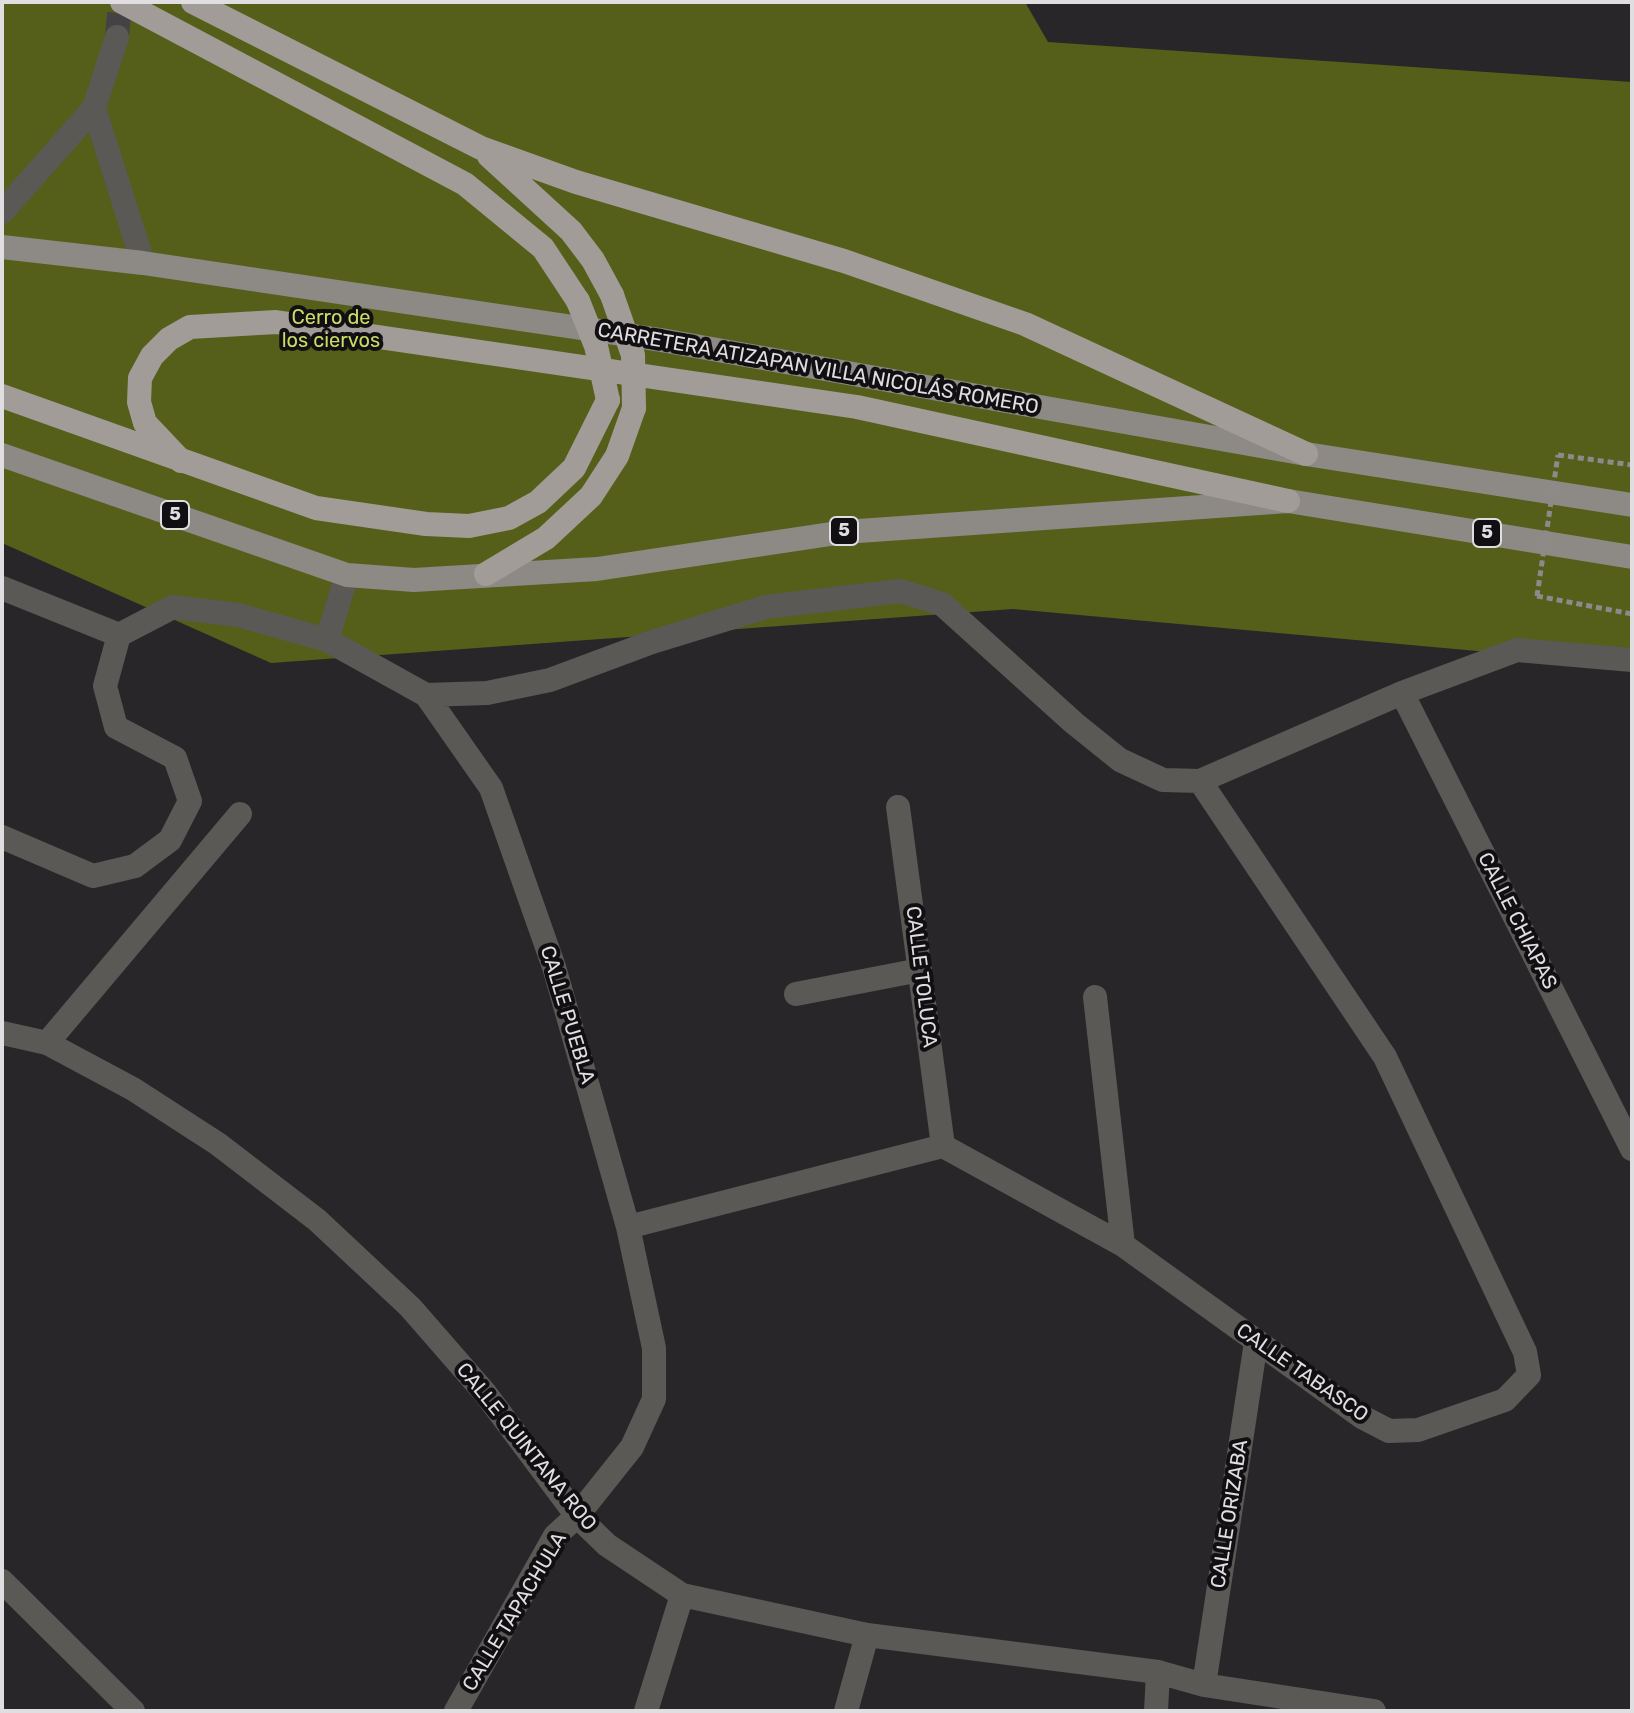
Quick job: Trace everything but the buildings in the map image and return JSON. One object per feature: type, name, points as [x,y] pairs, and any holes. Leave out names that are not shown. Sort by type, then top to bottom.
[{"type":"highway","points":[[2,396],[316,508],[426,524],[469,526],[509,518],[538,502],[574,468],[608,400],[596,346],[578,301],[543,248],[465,184],[122,2]]},
{"type":"highway","points":[[193,2],[481,148],[576,182],[844,261],[1025,324],[1306,454]]},
{"type":"highway","points":[[481,148],[571,231],[593,260],[612,295],[633,355],[634,408],[617,456],[591,496],[546,538],[486,574]]},
{"type":"highway","points":[[181,461],[145,423],[139,402],[140,378],[152,356],[169,339],[190,327],[276,322],[857,407],[1288,501]]},
{"type":"main road","name":"CARRETERA ATIZAPAN VILLA NICOLÁS ROMERO","points":[[2,247],[143,263],[661,340],[1306,454],[1632,505]]},
{"type":"main road","name":"5","points":[[2,455],[347,575],[414,580],[597,569],[844,532],[1288,501],[1632,557]]},
{"type":"street","points":[[2,212],[94,108],[117,37]]},
{"type":"street","points":[[94,108],[143,263]]},
{"type":"street","points":[[327,640],[347,575]]},
{"type":"street","points":[[2,588],[119,635],[105,686],[116,727],[175,758],[190,801],[170,840],[135,866],[93,876],[2,837]]},
{"type":"street","points":[[426,695],[487,693],[550,680],[652,642],[766,607],[900,591],[942,604],[1074,723],[1120,760],[1163,780],[1200,781],[1402,693],[1517,650],[1632,660]]},
{"type":"street","name":"CALLE PUEBLA","points":[[119,635],[173,607],[238,615],[327,640],[426,695],[491,788],[554,967],[628,1227],[654,1348],[654,1399],[632,1447],[577,1516]]},
{"type":"street","name":"CALLE CHIAPAS","points":[[1402,693],[1632,1149]]},
{"type":"street","name":"CALLE TABASCO","points":[[943,1146],[1123,1245],[1362,1417],[1389,1431],[1418,1430],[1505,1400],[1529,1375],[1525,1352],[1385,1057],[1200,781]]},
{"type":"street","name":"CALLE TOLUCA","points":[[898,807],[943,1146]]},
{"type":"street","points":[[47,1043],[240,814]]},
{"type":"street","points":[[796,994],[920,970]]},
{"type":"street","points":[[1095,997],[1123,1245]]},
{"type":"street","name":"CALLE QUINTANA ROO","points":[[2,1033],[47,1043],[133,1089],[218,1144],[317,1220],[410,1307],[485,1393],[577,1516],[607,1545],[682,1595],[867,1635],[1158,1672],[1204,1685],[1374,1711]]},
{"type":"street","points":[[628,1227],[943,1146]]},
{"type":"street","name":"CALLE ORIZABA","points":[[1204,1685],[1256,1342]]},
{"type":"street","name":"CALLE TAPACHULA","points":[[456,1711],[555,1536],[577,1516]]},
{"type":"street","points":[[2,1581],[133,1711]]},
{"type":"street","points":[[646,1711],[682,1595]]},
{"type":"street","points":[[846,1711],[867,1635]]},
{"type":"street","points":[[1156,1711],[1158,1672]]},
{"type":"path","points":[[1632,465],[1558,455],[1537,596],[1632,614]]},
{"type":"green space","name":"Cerro de los ciervos","points":[[2,2],[1025,2],[1048,42],[1632,82],[1632,665],[1013,609],[271,663],[2,543]]},
{"type":"tunnel","points":[[117,37],[120,2]]}]
